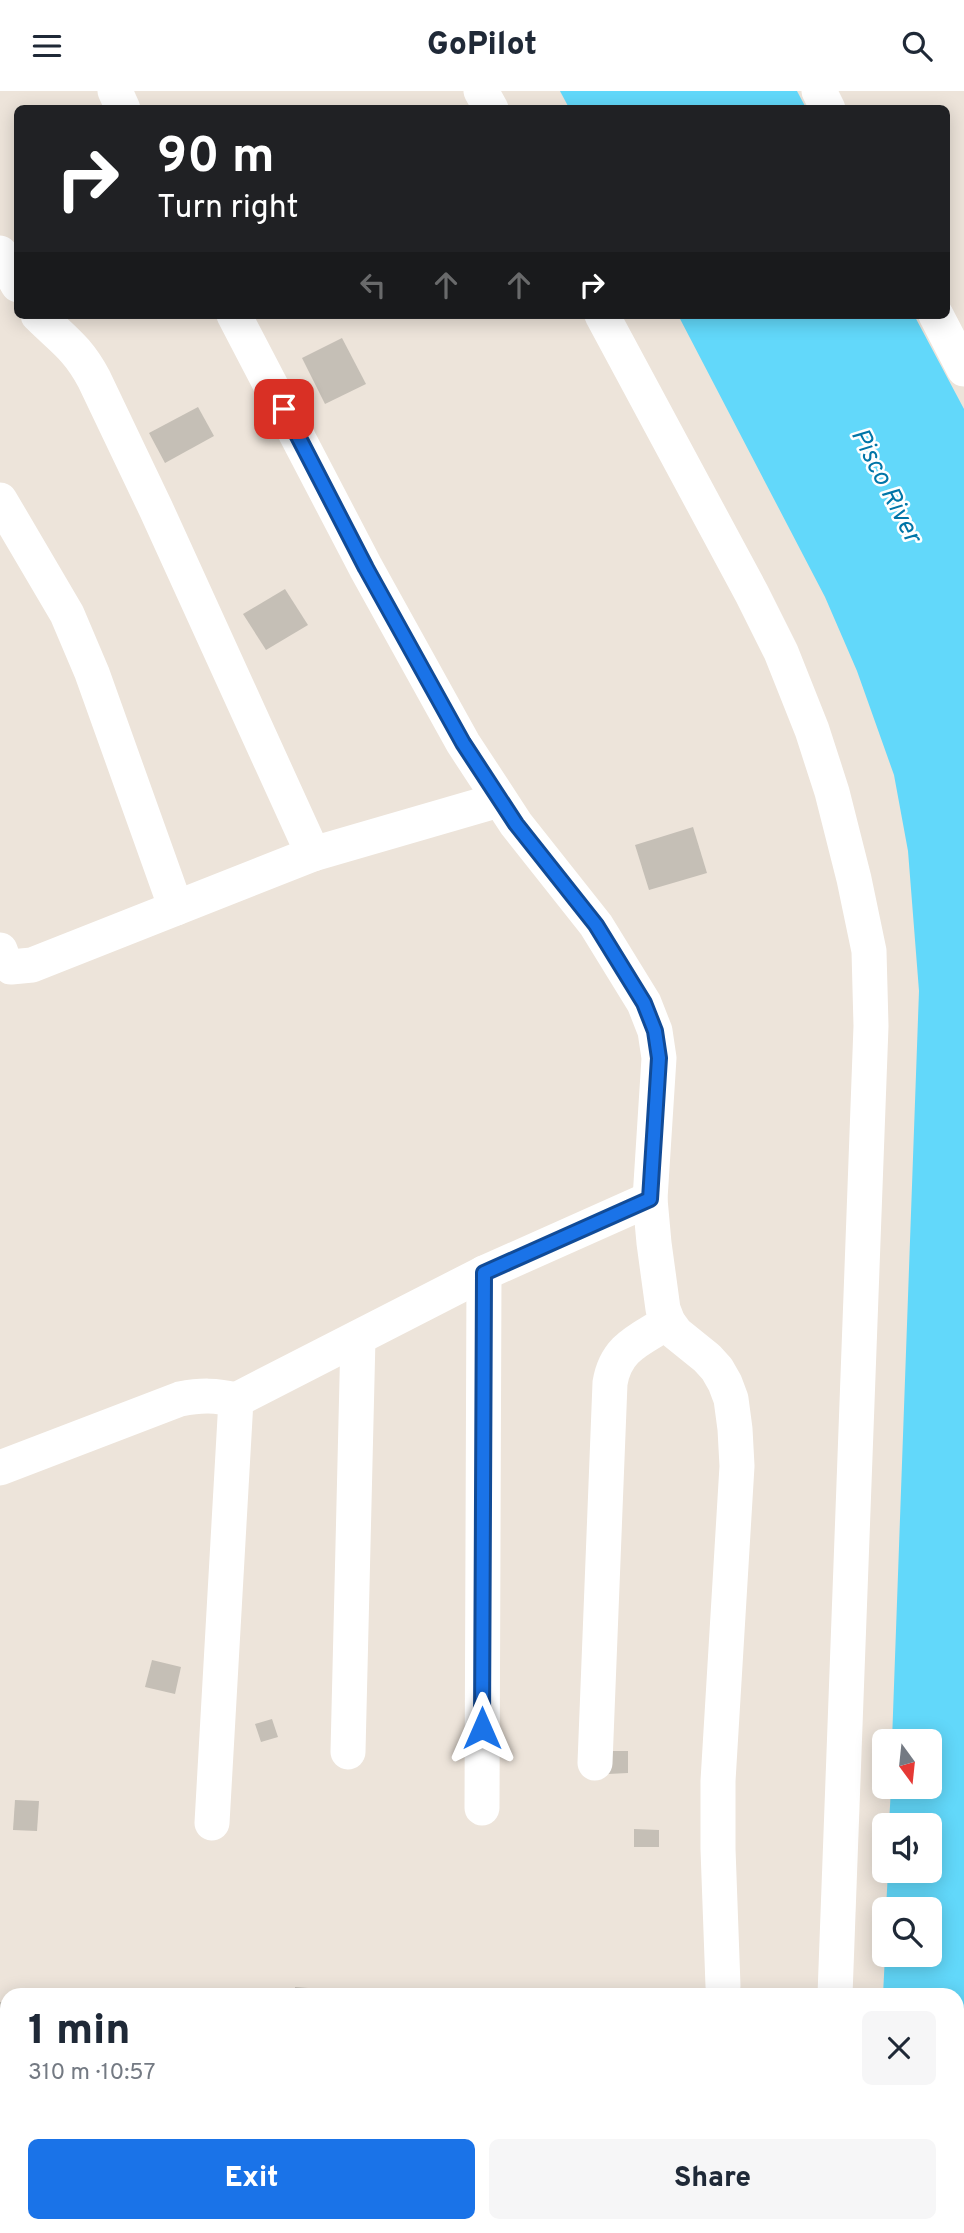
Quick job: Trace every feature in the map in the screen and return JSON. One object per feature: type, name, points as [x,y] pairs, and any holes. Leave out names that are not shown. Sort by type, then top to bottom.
[{"type":"street","points":[[0,253],[14,278]]},
{"type":"street","points":[[42,319],[73,347],[94,379],[313,854]]},
{"type":"street","points":[[236,319],[418,664],[499,800],[596,925],[644,1003],[655,1031],[659,1058],[650,1199],[663,1309],[668,1322],[685,1342],[707,1357],[718,1369],[731,1399],[735,1429],[737,1466],[718,1781],[723,1986]]},
{"type":"street","points":[[604,319],[781,652],[812,730],[832,792],[869,951],[871,1026],[835,1988]]},
{"type":"street","points":[[938,319],[964,369]]},
{"type":"street","points":[[0,500],[67,614],[92,673],[176,908]]},
{"type":"street","points":[[0,950],[11,967],[32,965],[313,854],[499,800]]},
{"type":"street","points":[[0,1468],[180,1399],[216,1395],[236,1400],[484,1273],[650,1199]]},
{"type":"street","points":[[482,1808],[484,1273]]},
{"type":"street","points":[[595,1763],[610,1383],[617,1359],[626,1348],[668,1322]]},
{"type":"street","points":[[348,1752],[358,1338]]},
{"type":"street","points":[[212,1823],[236,1400]]},
{"type":"water","points":[[560,91],[797,91],[804,105],[567,105]]},
{"type":"water","name":"Pisco River","points":[[680,319],[916,319],[964,409],[964,1988],[883,1988],[884,1967],[942,1967],[942,1897],[887,1897],[887,1883],[942,1883],[942,1813],[890,1813],[890,1799],[942,1799],[942,1729],[892,1729],[919,991],[908,851],[894,775],[857,671],[825,597]]},
{"type":"building","points":[[342,338],[366,384],[325,404],[302,358]]},
{"type":"building","points":[[198,407],[214,436],[165,463],[149,433]]},
{"type":"building","points":[[285,589],[308,625],[266,650],[243,614]]},
{"type":"building","points":[[693,827],[707,873],[649,890],[635,845]]},
{"type":"building","points":[[152,1660],[181,1667],[175,1694],[145,1687]]},
{"type":"building","points":[[272,1719],[278,1737],[261,1742],[255,1724]]},
{"type":"building","points":[[608,1751],[628,1751],[628,1773],[608,1774]]},
{"type":"building","points":[[15,1800],[39,1801],[37,1831],[13,1830]]},
{"type":"building","points":[[634,1829],[659,1830],[659,1847],[634,1847]]},
{"type":"route","points":[[284,409],[366,568],[463,743],[516,824],[596,925],[644,1003],[655,1031],[659,1058],[650,1199],[484,1273],[482,1728]]}]
